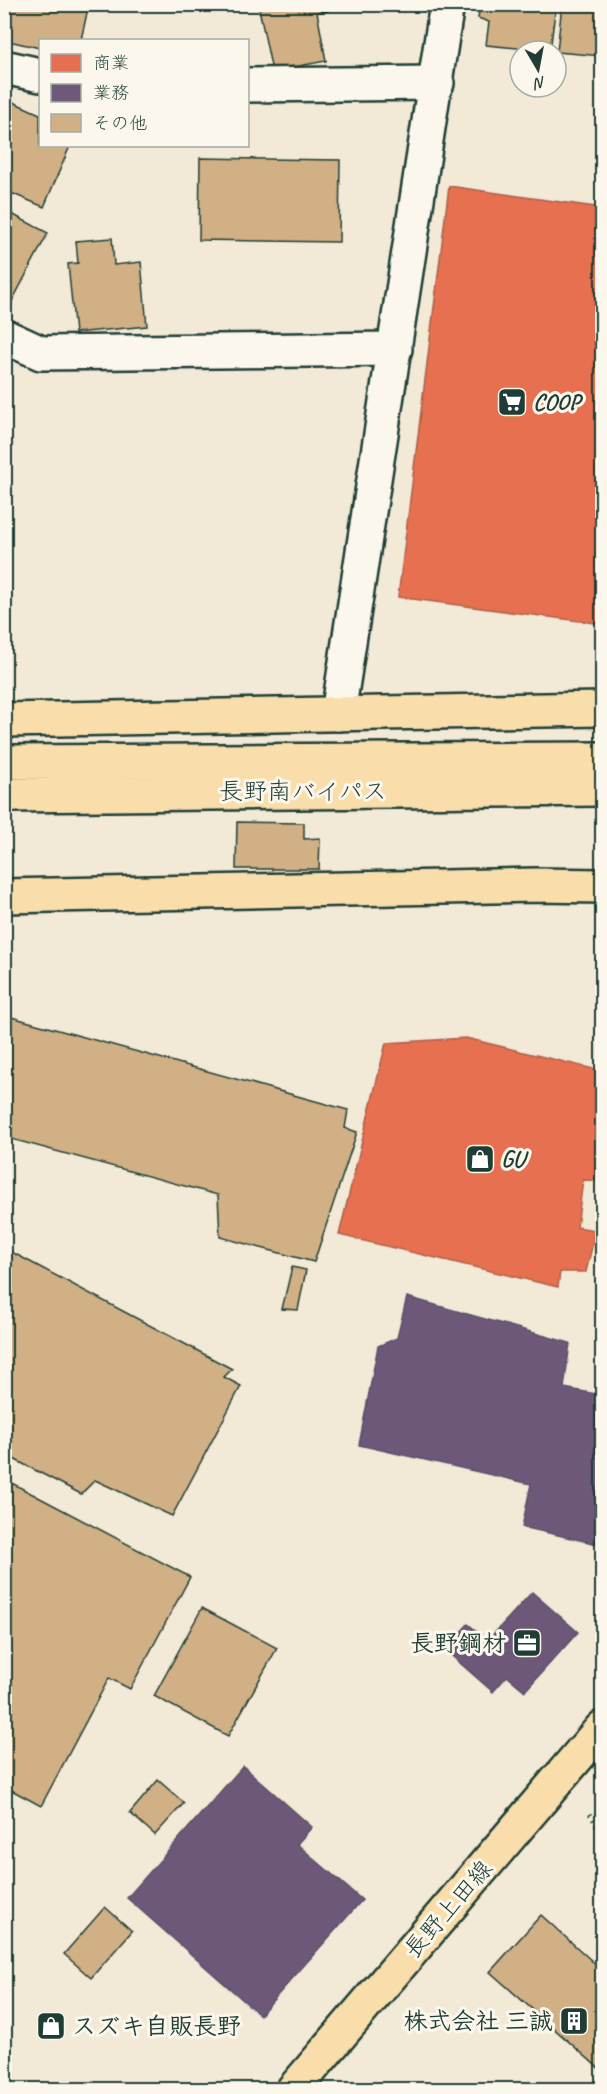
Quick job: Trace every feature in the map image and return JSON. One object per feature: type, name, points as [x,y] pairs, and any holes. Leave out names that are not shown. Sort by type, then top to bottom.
[{"type":"main road","points":[[4,720],[603,709]]},
{"type":"main road","name":"長野南バイパス","points":[[4,762],[603,759]]},
{"type":"main road","name":"長野南バイパス","points":[[4,795],[603,789]]},
{"type":"main road","points":[[4,896],[536,885],[603,886]]},
{"type":"main road","name":"長野上田線","points":[[293,2090],[603,1728]]},
{"type":"street","points":[[338,714],[447,4]]},
{"type":"street","points":[[4,67],[39,75]]},
{"type":"street","points":[[249,86],[436,82]]},
{"type":"street","points":[[4,336],[41,353],[395,349]]},
{"type":"path","points":[[590,1814],[603,1836]]},
{"type":"building: 商業","name":"COOP","points":[[449,186],[602,208],[602,624],[398,597]]},
{"type":"building: 商業","name":"GU","points":[[466,1038],[602,1071],[602,1103],[595,1136],[602,1137],[602,1181],[583,1180],[577,1227],[596,1230],[586,1272],[560,1272],[558,1287],[339,1235],[386,1043]]},
{"type":"building: 業務","points":[[407,1297],[570,1343],[564,1388],[602,1395],[602,1545],[522,1527],[531,1484],[359,1445],[378,1346],[397,1338]]},
{"type":"building: 業務","points":[[532,1592],[578,1632],[525,1691],[507,1676],[493,1692],[445,1650],[468,1624],[488,1640]]},
{"type":"building: 業務","points":[[243,1766],[312,1827],[297,1844],[362,1900],[260,2015],[127,1898]]},
{"type":"building: その他","points":[[4,4],[89,4],[81,39],[39,39],[39,48],[4,40]]},
{"type":"building: その他","points":[[258,4],[326,4],[328,11],[317,12],[326,61],[272,71]]},
{"type":"building: その他","points":[[480,4],[556,4],[552,39],[508,39],[508,47],[486,45],[489,22],[478,18]]},
{"type":"building: その他","points":[[562,4],[602,4],[602,56],[568,53],[568,39],[558,39]]},
{"type":"building: その他","points":[[4,98],[39,114],[39,147],[70,147],[44,207],[4,190]]},
{"type":"building: その他","points":[[200,158],[340,160],[339,242],[199,240]]},
{"type":"building: その他","points":[[4,210],[48,233],[10,305],[4,302]]},
{"type":"building: その他","points":[[112,238],[114,265],[141,262],[147,326],[75,333],[68,264],[78,263],[76,241]]},
{"type":"building: その他","points":[[237,822],[304,823],[304,839],[320,838],[319,869],[236,869]]},
{"type":"building: その他","points":[[4,1015],[348,1110],[345,1128],[357,1132],[314,1262],[220,1237],[218,1195],[4,1137]]},
{"type":"building: その他","points":[[4,1248],[232,1369],[224,1377],[241,1386],[172,1516],[95,1480],[81,1494],[4,1454]]},
{"type":"building: その他","points":[[292,1267],[306,1270],[298,1310],[282,1309]]},
{"type":"building: その他","points":[[4,1479],[190,1577],[130,1689],[109,1678],[41,1806],[4,1786]]},
{"type":"building: その他","points":[[202,1608],[277,1648],[228,1736],[154,1696]]},
{"type":"building: その他","points":[[158,1780],[184,1803],[155,1835],[130,1813]]},
{"type":"building: その他","points":[[105,1907],[132,1931],[91,1978],[64,1954]]},
{"type":"building: その他","name":"株式会社 三誠","points":[[541,1915],[602,1970],[602,2071],[490,1972]]},
{"type":"place","name":"COOP","points":[[512,402]]},
{"type":"place","name":"GU","points":[[480,1159]]},
{"type":"place","name":"長野鋼材","points":[[527,1643]]},
{"type":"place","name":"株式会社 三誠","points":[[574,2021]]},
{"type":"place","name":"スズキ自販長野","points":[[51,2026]]}]
